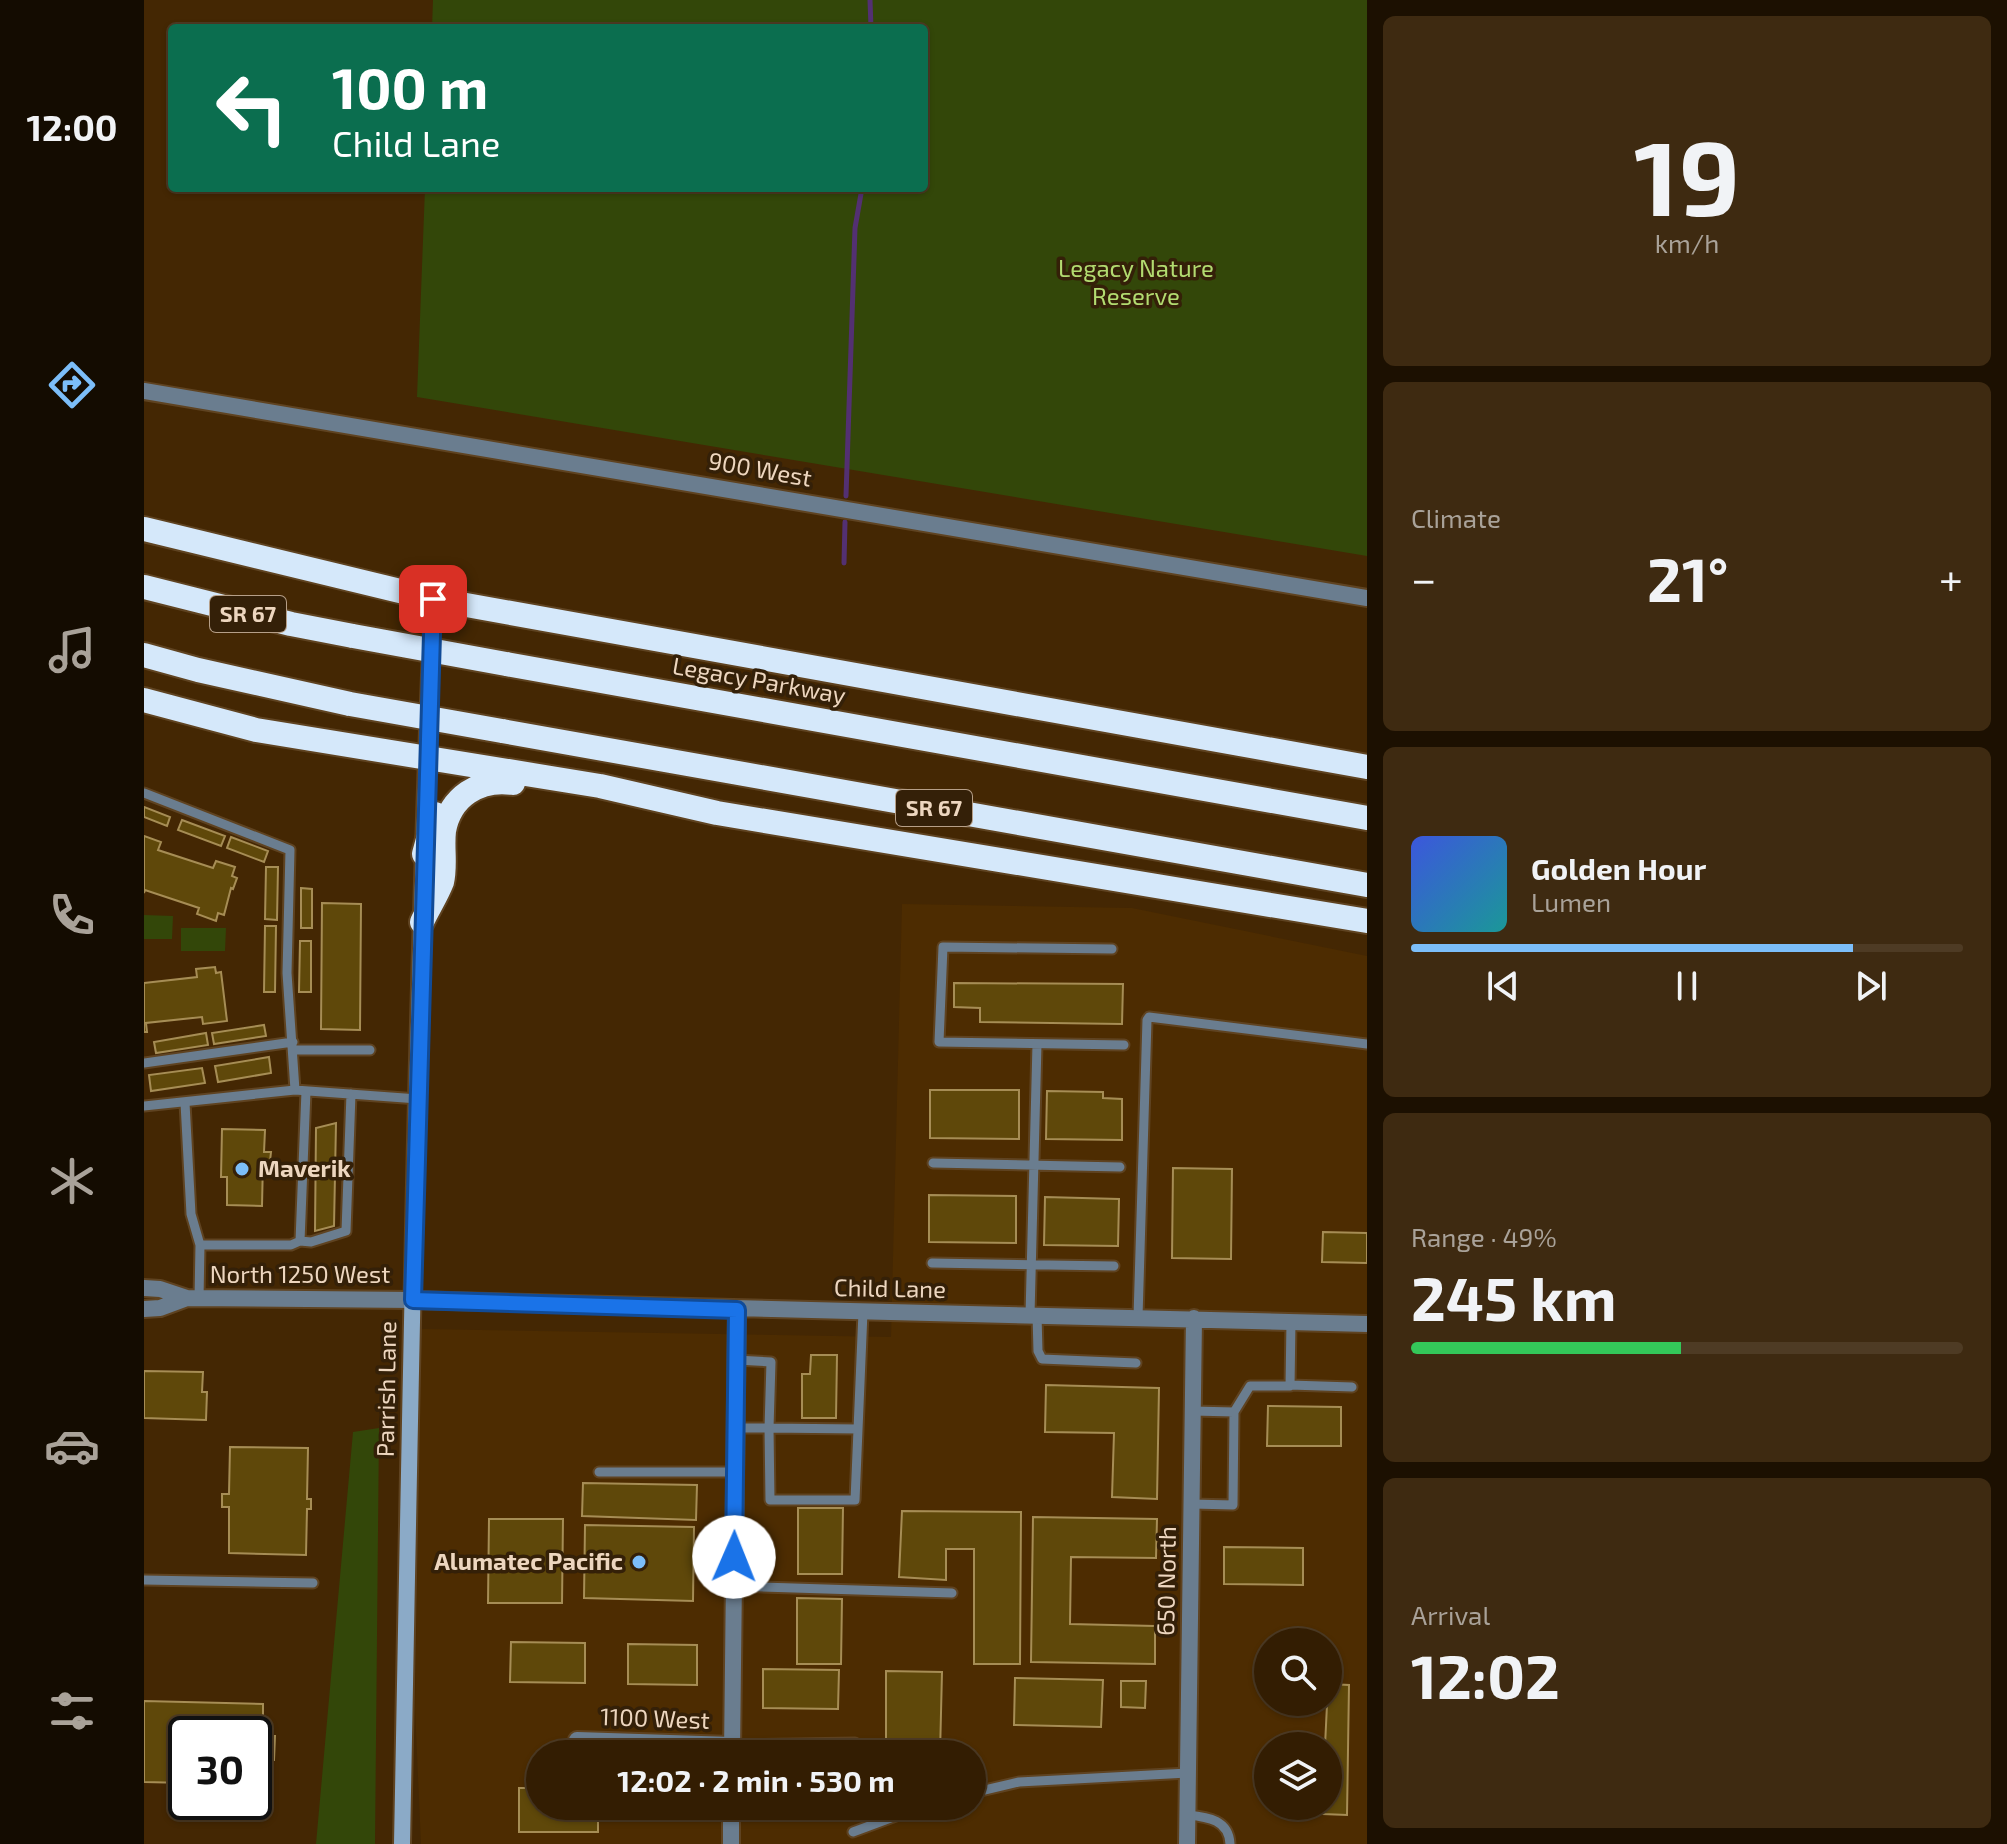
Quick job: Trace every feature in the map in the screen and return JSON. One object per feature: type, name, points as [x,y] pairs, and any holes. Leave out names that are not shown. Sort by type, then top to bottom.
[{"type":"highway","points":[[144,529],[433,599],[1367,767]]},
{"type":"highway","name":"Legacy Parkway","points":[[144,587],[291,624],[353,636],[1367,818]]},
{"type":"highway","name":"SR 67","points":[[144,655],[350,704],[1367,885]]},
{"type":"highway","points":[[144,700],[256,730],[600,786],[717,813]]},
{"type":"highway","points":[[424,854],[444,794],[467,775],[490,769]]},
{"type":"highway","points":[[422,922],[442,880],[444,829],[459,799],[475,786],[499,781],[717,813],[1367,921]]},
{"type":"main road","name":"Parrish Lane","points":[[402,1844],[422,922],[433,599]]},
{"type":"street","name":"900 West","points":[[144,391],[1367,598]]},
{"type":"street","name":"North 1250 West","points":[[144,1288],[193,1298],[413,1300]]},
{"type":"street","name":"North 1250 West","points":[[144,1309],[160,1308],[193,1298]]},
{"type":"street","name":"Child Lane","points":[[413,1300],[1367,1324]]},
{"type":"street","points":[[732,1740],[737,1310]]},
{"type":"street","name":"650 North","points":[[1187,1844],[1194,1318]]},
{"type":"street","points":[[731,1820],[731,1844]]},
{"type":"lane","points":[[144,793],[290,850],[287,973],[300,1090],[300,1241]]},
{"type":"lane","points":[[1112,949],[943,947],[939,1042],[1124,1045]]},
{"type":"lane","points":[[1138,1317],[1149,1017],[1153,1015],[1367,1044]]},
{"type":"lane","points":[[1037,1044],[1032,1264],[1038,1351],[1042,1359],[1136,1363]]},
{"type":"lane","points":[[144,1063],[293,1046],[370,1050]]},
{"type":"lane","points":[[144,1106],[300,1090],[418,1099]]},
{"type":"lane","points":[[200,1245],[291,1245],[346,1231],[351,1094]]},
{"type":"lane","points":[[185,1103],[191,1214],[200,1245],[193,1298]]},
{"type":"lane","points":[[933,1163],[1120,1167]]},
{"type":"lane","points":[[932,1263],[1114,1266]]},
{"type":"lane","points":[[736,1360],[771,1362],[770,1500],[855,1500],[863,1312]]},
{"type":"lane","points":[[1290,1385],[1291,1322]]},
{"type":"lane","points":[[1192,1504],[1233,1505],[1234,1412],[1250,1386],[1352,1387]]},
{"type":"lane","points":[[1193,1411],[1234,1412]]},
{"type":"lane","points":[[735,1428],[858,1429]]},
{"type":"lane","points":[[599,1472],[735,1472]]},
{"type":"lane","points":[[144,1580],[313,1583]]},
{"type":"lane","points":[[734,1586],[952,1593]]},
{"type":"lane","points":[[986,1790],[1019,1782],[1188,1773]]},
{"type":"lane","points":[[1188,1815],[1221,1823],[1230,1835],[1230,1844]]},
{"type":"lane","points":[[853,1832],[885,1820]]},
{"type":"shaded area","points":[[902,904],[1132,908],[1367,956],[1367,1844],[421,1844],[415,1709],[421,1329],[891,1337]]},
{"type":"green space","name":"Legacy Nature Reserve","points":[[433,0],[1367,0],[1367,556],[417,397],[425,192],[928,192],[928,24],[432,24]]},
{"type":"green space","points":[[144,915],[173,916],[172,939],[144,939]]},
{"type":"green space","points":[[181,928],[226,928],[225,951],[181,951]]},
{"type":"green space","points":[[379,1428],[375,1844],[316,1844],[353,1432]]},
{"type":"building","points":[[144,807],[170,817],[167,826],[144,817]]},
{"type":"building","points":[[182,820],[225,836],[221,846],[178,830]]},
{"type":"building","points":[[144,836],[161,842],[158,850],[213,868],[216,861],[235,867],[232,876],[237,878],[224,915],[218,913],[216,921],[197,914],[199,908],[145,890],[144,893]]},
{"type":"building","points":[[231,837],[268,851],[264,862],[227,848]]},
{"type":"building","points":[[266,867],[278,867],[277,920],[265,919]]},
{"type":"building","points":[[301,888],[312,889],[312,928],[301,928]]},
{"type":"building","points":[[322,903],[361,904],[360,1030],[321,1029]]},
{"type":"building","points":[[265,926],[276,926],[275,992],[264,992]]},
{"type":"building","points":[[300,941],[311,941],[311,992],[299,992]]},
{"type":"building","points":[[215,967],[216,973],[221,972],[227,1021],[203,1024],[202,1017],[146,1023],[147,1032],[144,1032],[144,983],[197,977],[196,969]]},
{"type":"building","points":[[954,983],[1123,984],[1122,1024],[980,1022],[980,1008],[954,1007]]},
{"type":"building","points":[[264,1025],[266,1036],[214,1044],[212,1033]]},
{"type":"building","points":[[206,1033],[208,1045],[156,1053],[154,1042]]},
{"type":"building","points":[[269,1057],[271,1073],[218,1082],[215,1066]]},
{"type":"building","points":[[202,1068],[205,1083],[151,1091],[149,1075]]},
{"type":"building","points":[[930,1090],[1019,1090],[1019,1139],[930,1138]]},
{"type":"building","points":[[1047,1091],[1103,1092],[1103,1098],[1122,1099],[1122,1140],[1046,1139]]},
{"type":"building","name":"Maverik","points":[[336,1123],[334,1226],[315,1231],[316,1128]]},
{"type":"building","name":"Maverik","points":[[222,1129],[265,1130],[264,1152],[271,1152],[270,1161],[263,1161],[262,1206],[227,1205],[227,1177],[221,1177]]},
{"type":"building","points":[[1173,1168],[1232,1169],[1231,1259],[1172,1258]]},
{"type":"building","points":[[929,1195],[1016,1196],[1016,1243],[929,1242]]},
{"type":"building","points":[[1045,1197],[1119,1199],[1118,1246],[1044,1245]]},
{"type":"building","points":[[1323,1232],[1367,1233],[1367,1263],[1322,1262]]},
{"type":"building","points":[[811,1355],[837,1355],[836,1418],[802,1418],[802,1374],[810,1374]]},
{"type":"building","points":[[144,1371],[203,1372],[202,1392],[207,1392],[206,1420],[144,1418]]},
{"type":"building","points":[[1046,1385],[1159,1388],[1157,1499],[1112,1497],[1114,1433],[1045,1432]]},
{"type":"building","points":[[1268,1406],[1341,1407],[1341,1446],[1267,1446]]},
{"type":"building","points":[[230,1447],[308,1448],[307,1499],[311,1499],[311,1509],[307,1509],[306,1555],[229,1553],[229,1507],[222,1507],[222,1494],[229,1494]]},
{"type":"building","points":[[583,1483],[697,1485],[696,1520],[582,1516]]},
{"type":"building","points":[[798,1508],[843,1508],[842,1574],[798,1574]]},
{"type":"building","points":[[902,1511],[1021,1512],[1020,1664],[974,1664],[974,1549],[946,1549],[946,1580],[899,1577]]},
{"type":"building","points":[[1033,1517],[1157,1519],[1156,1558],[1071,1557],[1070,1624],[1155,1626],[1155,1664],[1031,1662]]},
{"type":"building","points":[[489,1519],[563,1519],[562,1603],[488,1603]]},
{"type":"building","name":"Alumatec Pacific","points":[[585,1525],[694,1527],[693,1601],[584,1598]]},
{"type":"building","points":[[1224,1547],[1303,1548],[1303,1585],[1224,1584]]},
{"type":"building","points":[[797,1598],[842,1599],[841,1664],[797,1664]]},
{"type":"building","points":[[511,1642],[585,1643],[585,1683],[510,1682]]},
{"type":"building","points":[[628,1644],[697,1645],[697,1685],[628,1684]]},
{"type":"building","points":[[763,1669],[839,1670],[838,1709],[763,1708]]},
{"type":"building","points":[[886,1671],[942,1672],[940,1740],[886,1740]]},
{"type":"building","points":[[1015,1678],[1103,1680],[1101,1727],[1014,1725]]},
{"type":"building","points":[[1121,1681],[1146,1681],[1145,1708],[1121,1707]]},
{"type":"building","points":[[1342,1685],[1349,1685],[1347,1815],[1342,1815],[1342,1732],[1326,1732],[1326,1716],[1342,1716]]},
{"type":"building","points":[[144,1701],[263,1704],[263,1716],[168,1716],[168,1783],[144,1782]]},
{"type":"building","points":[[272,1736],[275,1736],[272,1760]]},
{"type":"building","points":[[519,1788],[526,1788],[526,1820],[598,1820],[598,1832],[519,1832]]},
{"type":"waterway","points":[[870,0],[871,24]]},
{"type":"waterway","points":[[846,496],[855,228],[861,192]]},
{"type":"waterway","points":[[844,563],[845,522]]},
{"type":"place","name":"Maverik","points":[[242,1169]]},
{"type":"place","name":"Alumatec Pacific","points":[[639,1562]]},
{"type":"route","points":[[433,599],[413,1300],[737,1310],[734,1557]]}]
